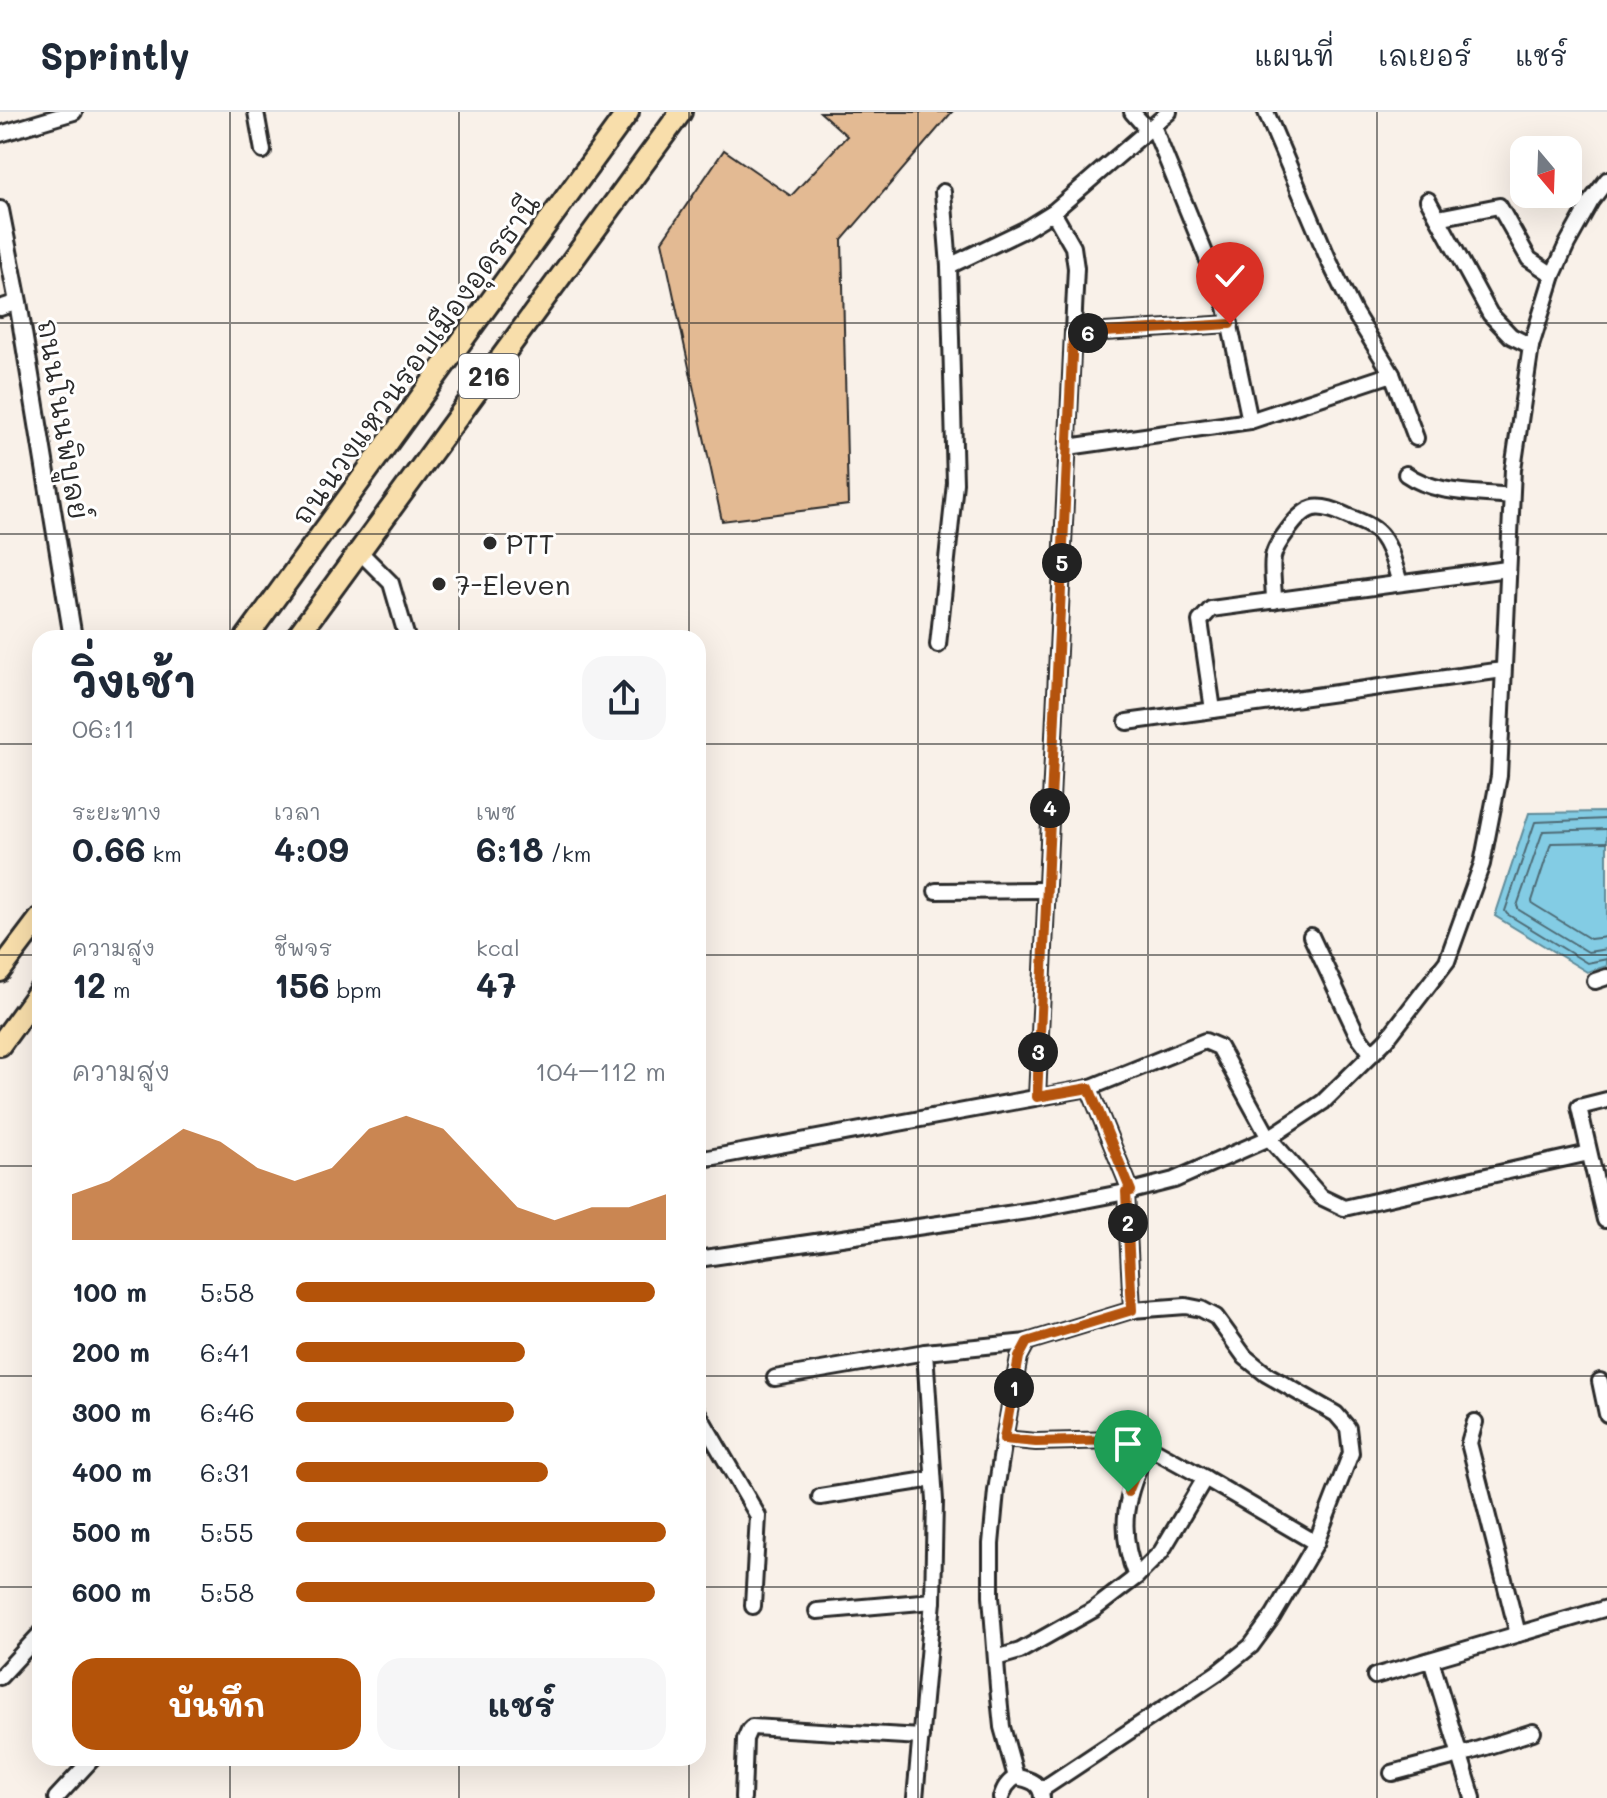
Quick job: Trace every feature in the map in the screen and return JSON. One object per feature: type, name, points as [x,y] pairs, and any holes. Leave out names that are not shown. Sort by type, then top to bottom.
[{"type":"main road","name":"ถนนวงแหวนรอบเมืองอุดรธานี","points":[[252,630],[628,112]]},
{"type":"main road","name":"216","points":[[302,630],[681,112]]},
{"type":"main road","points":[[0,971],[32,929]]},
{"type":"main road","points":[[0,1045],[32,1001]]},
{"type":"street","points":[[0,134],[74,112]]},
{"type":"street","points":[[256,112],[263,151]]},
{"type":"street","points":[[1132,112],[1151,128],[1225,302],[1250,421]]},
{"type":"street","points":[[949,266],[1024,230],[1053,212],[1169,112]]},
{"type":"street","points":[[1266,112],[1330,263],[1354,312],[1392,374],[1416,438]]},
{"type":"street","points":[[706,1258],[1034,1210],[1174,1180],[1269,1138],[1323,1102],[1387,1039],[1447,961],[1482,864],[1499,776],[1513,469],[1531,346],[1553,275],[1567,244],[1591,201],[1607,180]]},
{"type":"street","points":[[938,645],[955,483],[949,266],[943,192]]},
{"type":"street","points":[[1428,200],[1490,314],[1511,336],[1531,346]]},
{"type":"street","points":[[1438,218],[1499,206],[1529,259],[1553,275]]},
{"type":"street","name":"ถนนโนนพิบูลย์","points":[[0,210],[72,630]]},
{"type":"street","points":[[1037,1097],[1076,268],[1073,247],[1053,212]]},
{"type":"street","points":[[0,308],[18,302]]},
{"type":"street","points":[[1073,334],[1230,324]]},
{"type":"street","points":[[1068,447],[1250,421],[1392,374]]},
{"type":"street","points":[[1406,474],[1435,488],[1511,496]]},
{"type":"street","points":[[1274,601],[1275,551],[1302,512],[1318,507],[1335,510],[1372,527],[1381,535],[1400,583]]},
{"type":"street","points":[[359,551],[391,583],[405,630]]},
{"type":"street","points":[[1213,710],[1200,621],[1211,609],[1507,569]]},
{"type":"street","points":[[1127,722],[1503,670]]},
{"type":"street","points":[[936,891],[1046,890]]},
{"type":"street","points":[[1311,936],[1357,1034],[1372,1054]]},
{"type":"street","points":[[706,1159],[1089,1088],[1205,1041],[1219,1047],[1269,1138],[1321,1197],[1344,1208],[1589,1153]]},
{"type":"street","points":[[1089,1088],[1128,1191],[1132,1310]]},
{"type":"street","points":[[1605,1220],[1579,1107],[1607,1100]]},
{"type":"street","points":[[775,1378],[925,1352],[1027,1342],[1132,1310],[1186,1306],[1216,1317],[1245,1357],[1266,1374],[1336,1414],[1348,1428],[1351,1453],[1316,1543],[1273,1616],[1251,1646],[1042,1794],[1035,1783],[1016,1777],[1008,1782],[1001,1798]]},
{"type":"street","points":[[1016,1777],[1002,1727],[991,1596],[991,1544],[1004,1439],[1019,1357],[1027,1342]]},
{"type":"street","points":[[915,1798],[933,1601],[935,1501],[925,1352]]},
{"type":"street","points":[[1600,1381],[1607,1414]]},
{"type":"street","points":[[1475,1422],[1469,1443],[1518,1634]]},
{"type":"street","points":[[706,1427],[758,1516],[753,1606]]},
{"type":"street","points":[[1004,1439],[1036,1442],[1117,1440],[1147,1446],[1316,1543]]},
{"type":"street","points":[[1136,1577],[1128,1555],[1125,1528],[1128,1492],[1147,1446]]},
{"type":"street","points":[[996,1658],[1020,1651],[1093,1610],[1136,1577],[1161,1552],[1205,1478]]},
{"type":"street","points":[[820,1497],[933,1479]]},
{"type":"street","points":[[817,1611],[933,1601]]},
{"type":"street","points":[[1375,1676],[1607,1608]]},
{"type":"street","points":[[0,1677],[32,1643]]},
{"type":"street","points":[[1431,1660],[1473,1798]]},
{"type":"street","points":[[743,1798],[745,1739],[752,1727],[921,1737]]},
{"type":"street","points":[[1392,1773],[1533,1732]]},
{"type":"street","points":[[56,1798],[86,1766]]},
{"type":"water","points":[[1607,812],[1607,966],[1587,972],[1495,916],[1529,813]]},
{"type":"building","points":[[820,112],[952,112],[842,240],[848,505],[722,521],[662,241],[724,150],[791,196],[847,136]]},
{"type":"place","name":"PTT","points":[[490,543]]},
{"type":"place","name":"7-Eleven","points":[[439,584]]},
{"type":"route","points":[[1128,1492],[1147,1446],[1117,1440],[1036,1442],[1004,1439],[1019,1357],[1027,1342],[1132,1310],[1126,1192],[1131,1191],[1089,1088],[1037,1097],[1073,334],[1230,324]]}]
